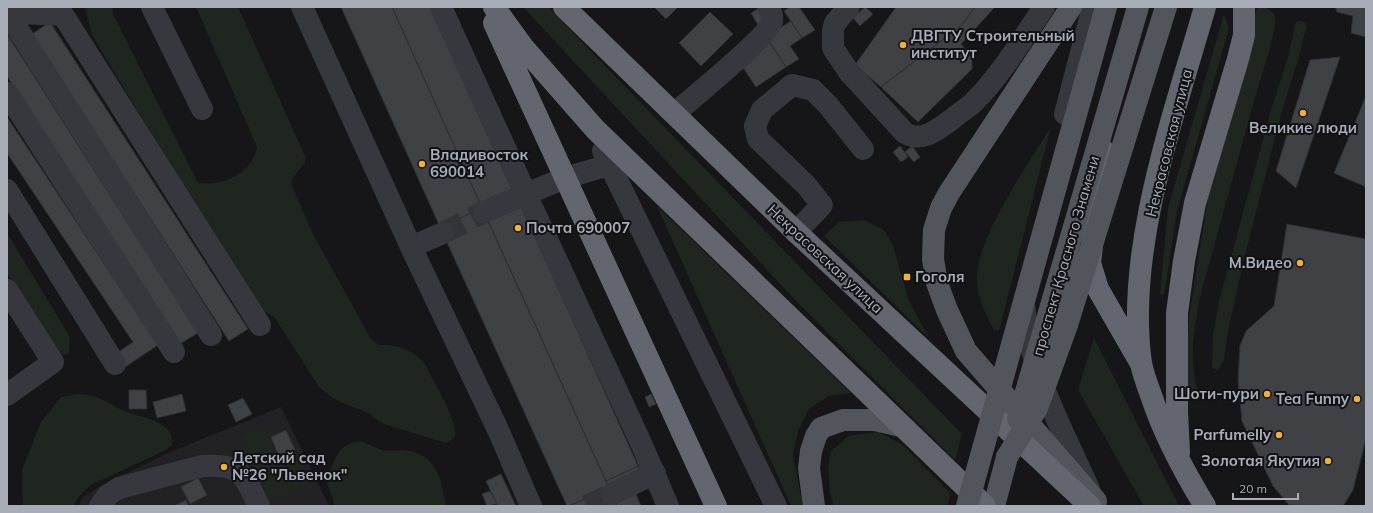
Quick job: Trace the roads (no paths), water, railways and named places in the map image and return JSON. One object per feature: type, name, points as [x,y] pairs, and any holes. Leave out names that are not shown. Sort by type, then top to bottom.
[{"type":"highway","points":[[486,7],[716,506]]},
{"type":"highway","points":[[494,7],[523,47],[595,129],[984,506]]},
{"type":"highway","name":"Некрасовская улица","points":[[564,7],[796,232],[1094,503]]},
{"type":"highway","points":[[1134,7],[1108,104],[1090,263],[1098,289],[1141,363]]},
{"type":"highway","name":"Некрасовская улица","points":[[1205,7],[1155,182],[1142,262],[1138,309],[1141,363],[1160,422],[1180,466],[1205,506]]},
{"type":"highway","points":[[1180,466],[1177,412],[1177,313],[1184,261],[1195,203],[1244,35],[1244,7]]},
{"type":"main road","points":[[1071,7],[969,162],[941,208],[934,230],[933,259],[937,283],[947,310],[966,351],[1094,503]]},
{"type":"main road","name":"проспект Красного Знамени","points":[[967,506],[1106,7]]},
{"type":"main road","name":"проспект Красного Знамени","points":[[994,506],[1138,7]]},
{"type":"main road","points":[[1008,457],[1037,408],[1064,332],[1166,7]]},
{"type":"main road","points":[[814,506],[809,468],[811,451],[816,436],[822,428],[843,420],[875,420],[900,426]]},
{"type":"street","points":[[152,7],[202,109]]},
{"type":"street","points":[[302,7],[411,247],[499,432],[531,506]]},
{"type":"street","points":[[441,7],[655,473],[668,506]]},
{"type":"street","points":[[674,114],[756,42],[772,22],[772,14],[768,7]]},
{"type":"street","points":[[849,7],[835,23],[833,30],[833,48],[849,72],[905,133],[911,137],[918,138],[942,127],[972,103],[1003,68],[1044,7]]},
{"type":"street","points":[[1093,7],[1026,270],[1024,304],[1026,332],[1044,390],[1094,503]]},
{"type":"street","points":[[13,10],[65,11],[260,325]]},
{"type":"street","points":[[13,10],[212,335]]},
{"type":"street","points":[[796,232],[822,205],[806,186],[758,139],[756,126],[762,110],[792,85],[812,90],[828,104],[863,149]]},
{"type":"street","points":[[7,93],[174,352]]},
{"type":"street","points":[[595,129],[609,165],[776,506]]},
{"type":"street","points":[[484,212],[565,178],[609,165]]},
{"type":"street","points":[[7,190],[115,364]]},
{"type":"street","points":[[411,247],[443,233]]},
{"type":"street","points":[[7,290],[53,362],[7,396]]},
{"type":"street","points":[[100,506],[108,495],[119,488],[202,466],[216,465],[232,468],[242,473],[258,506]]},
{"type":"street","points":[[612,494],[655,473]]},
{"type":"tunnel","points":[[443,233],[484,212]]},
{"type":"tunnel","points":[[587,506],[612,494]]},
{"type":"place","name":"ДВГТУ Строительный институт","points":[[903,45]]},
{"type":"place","name":"Великие люди","points":[[1303,113]]},
{"type":"place","name":"Владивосток 690014","points":[[422,164]]},
{"type":"place","name":"Почта 690007","points":[[518,228]]},
{"type":"place","name":"М.Видео","points":[[1300,263]]},
{"type":"place","name":"Гоголя","points":[[907,277]]},
{"type":"place","name":"Шоти-пури","points":[[1267,394]]},
{"type":"place","name":"Tea Funny","points":[[1357,399]]},
{"type":"place","name":"Parfumelly","points":[[1279,435]]},
{"type":"place","name":"Золотая Якутия","points":[[1328,461]]},
{"type":"place","name":"Детский сад №26 \"Львенок\"","points":[[224,467]]}]
